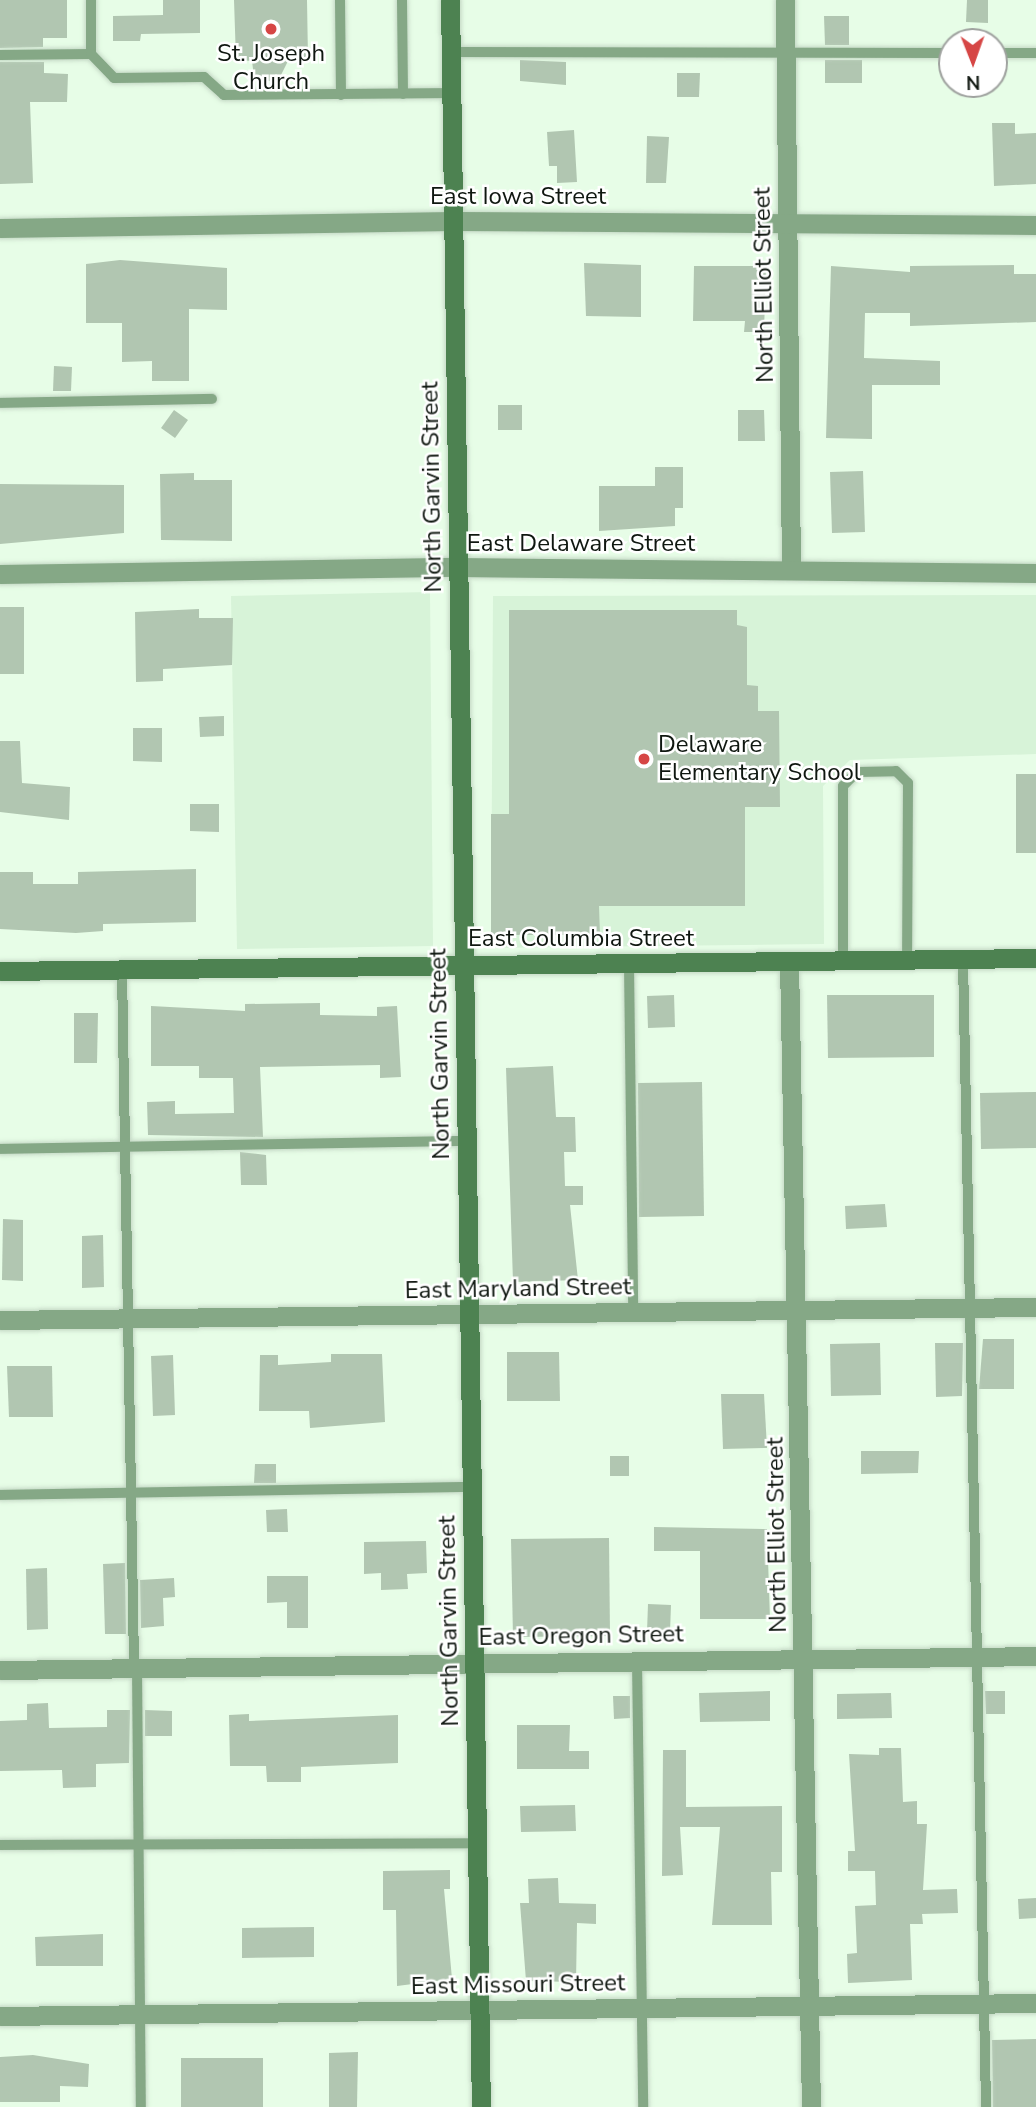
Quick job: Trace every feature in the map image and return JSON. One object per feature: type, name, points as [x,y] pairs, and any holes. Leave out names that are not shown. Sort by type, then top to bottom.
[{"type":"main road","name":"North Garvin Street","points":[[450,0],[462,964],[481,2107]]},
{"type":"main road","name":"East Columbia Street","points":[[0,971],[1036,958]]},
{"type":"street","name":"North Elliot Street","points":[[785,0],[791,570]]},
{"type":"street","name":"East Iowa Street","points":[[0,228],[453,221],[1036,225]]},
{"type":"street","name":"East Delaware Street","points":[[0,574],[457,567],[1036,573]]},
{"type":"street","name":"North Elliot Street","points":[[789,962],[811,2107]]},
{"type":"street","name":"East Maryland Street","points":[[0,1320],[1036,1307]]},
{"type":"street","name":"East Oregon Street","points":[[0,1670],[804,1657],[1036,1656]]},
{"type":"street","name":"East Missouri Street","points":[[0,2016],[1036,2003]]},
{"type":"lane","points":[[91,0],[91,54],[114,78],[204,78],[224,96],[451,93]]},
{"type":"lane","points":[[340,0],[341,94]]},
{"type":"lane","points":[[402,0],[403,94]]},
{"type":"lane","points":[[451,52],[938,52]]},
{"type":"lane","points":[[1008,53],[1036,53]]},
{"type":"lane","points":[[0,55],[91,54]]},
{"type":"lane","points":[[0,403],[212,399]]},
{"type":"lane","points":[[843,960],[843,786],[856,772],[897,771],[908,783],[907,960]]},
{"type":"lane","points":[[963,959],[965,1307],[978,1657],[986,2107]]},
{"type":"lane","points":[[629,964],[633,1312]]},
{"type":"lane","points":[[122,970],[125,1148],[132,1318],[141,2107]]},
{"type":"lane","points":[[0,1149],[466,1141]]},
{"type":"lane","points":[[0,1495],[471,1487]]},
{"type":"lane","points":[[637,1661],[639,2008],[643,2107]]},
{"type":"lane","points":[[0,1845],[477,1843]]},
{"type":"shaded area","points":[[430,592],[433,946],[237,949],[231,596]]},
{"type":"shaded area","points":[[1036,595],[1036,754],[850,760],[823,786],[824,944],[491,948],[493,596]]},
{"type":"building","points":[[0,0],[67,0],[67,38],[43,38],[43,47],[0,48]]},
{"type":"building","points":[[163,0],[200,0],[200,33],[141,34],[140,41],[113,41],[113,16],[163,15]]},
{"type":"building","name":"St. Joseph Church","points":[[234,0],[307,0],[308,59],[288,61],[277,83],[254,77],[252,61],[236,60]]},
{"type":"building","points":[[967,0],[988,0],[988,23],[966,22]]},
{"type":"building","points":[[824,16],[849,16],[849,45],[825,45]]},
{"type":"building","points":[[520,60],[566,62],[566,85],[520,81]]},
{"type":"building","points":[[825,60],[862,60],[862,83],[825,83]]},
{"type":"building","points":[[0,62],[44,62],[44,73],[68,74],[67,102],[30,102],[33,183],[0,184]]},
{"type":"building","points":[[677,73],[700,73],[699,97],[677,97]]},
{"type":"building","points":[[992,123],[1015,123],[1015,134],[1036,133],[1036,184],[994,186]]},
{"type":"building","points":[[574,130],[577,182],[557,183],[557,166],[549,166],[547,132]]},
{"type":"building","points":[[647,136],[669,137],[666,183],[646,183]]},
{"type":"building","points":[[120,260],[227,268],[227,310],[189,309],[189,381],[152,381],[152,361],[122,362],[122,323],[86,323],[86,264]]},
{"type":"building","points":[[584,263],[641,265],[641,317],[586,316]]},
{"type":"building","points":[[1014,265],[1014,274],[1036,274],[1036,322],[910,326],[910,313],[865,313],[864,358],[940,361],[940,385],[872,385],[872,439],[826,438],[831,266],[910,272],[910,266]]},
{"type":"building","points":[[694,266],[766,266],[764,332],[744,332],[745,321],[693,321]]},
{"type":"building","points":[[54,366],[72,367],[71,391],[53,391]]},
{"type":"building","points":[[498,405],[522,405],[522,430],[498,430]]},
{"type":"building","points":[[174,410],[188,420],[175,438],[161,428]]},
{"type":"building","points":[[738,410],[764,410],[765,441],[738,441]]},
{"type":"building","points":[[655,467],[683,467],[683,508],[675,508],[675,526],[599,531],[599,486],[655,486]]},
{"type":"building","points":[[863,471],[865,532],[832,533],[830,472]]},
{"type":"building","points":[[194,473],[194,480],[232,480],[232,541],[161,540],[160,474]]},
{"type":"building","points":[[0,484],[124,485],[124,533],[0,544]]},
{"type":"building","points":[[0,607],[24,607],[24,674],[0,674]]},
{"type":"building","points":[[199,609],[199,618],[233,618],[232,665],[163,669],[163,681],[136,682],[135,612]]},
{"type":"building","name":"Delaware Elementary School","points":[[509,610],[737,610],[737,625],[747,627],[747,685],[758,686],[758,711],[779,711],[780,807],[745,807],[745,906],[599,906],[600,935],[491,935],[491,814],[509,814]]},
{"type":"building","points":[[224,716],[224,736],[200,737],[199,717]]},
{"type":"building","points":[[133,728],[162,728],[162,762],[133,761]]},
{"type":"building","points":[[0,741],[20,741],[22,783],[70,787],[69,820],[0,812]]},
{"type":"building","points":[[1016,774],[1036,774],[1036,853],[1016,853]]},
{"type":"building","points":[[190,804],[219,804],[219,832],[190,831]]},
{"type":"building","points":[[196,869],[196,922],[103,924],[103,931],[76,933],[0,929],[0,872],[33,872],[33,884],[78,884],[78,872]]},
{"type":"building","points":[[674,995],[675,1027],[648,1028],[647,996]]},
{"type":"building","points":[[827,995],[934,995],[934,1057],[828,1058]]},
{"type":"building","points":[[320,1003],[320,1015],[377,1016],[377,1007],[397,1006],[401,1077],[380,1078],[380,1065],[260,1067],[263,1137],[148,1135],[147,1102],[175,1101],[175,1114],[234,1113],[233,1078],[199,1078],[199,1066],[151,1066],[151,1006],[245,1011],[245,1004]]},
{"type":"building","points":[[74,1013],[98,1013],[97,1063],[74,1063]]},
{"type":"building","points":[[553,1066],[556,1117],[575,1117],[576,1152],[564,1152],[565,1186],[583,1186],[583,1205],[570,1205],[578,1280],[513,1282],[506,1068]]},
{"type":"building","points":[[702,1082],[704,1216],[639,1217],[638,1083]]},
{"type":"building","points":[[1036,1092],[1036,1148],[981,1149],[980,1093]]},
{"type":"building","points":[[240,1152],[266,1155],[267,1185],[241,1185]]},
{"type":"building","points":[[885,1204],[887,1227],[846,1229],[845,1206]]},
{"type":"building","points":[[3,1219],[23,1220],[23,1281],[2,1280]]},
{"type":"building","points":[[103,1235],[104,1287],[82,1288],[82,1236]]},
{"type":"building","points":[[983,1339],[1014,1339],[1014,1389],[979,1389]]},
{"type":"building","points":[[880,1343],[881,1395],[831,1396],[830,1344]]},
{"type":"building","points":[[935,1343],[963,1343],[962,1396],[936,1397]]},
{"type":"building","points":[[507,1352],[559,1352],[560,1401],[507,1401]]},
{"type":"building","points":[[331,1354],[382,1354],[385,1422],[310,1428],[309,1411],[259,1411],[260,1355],[278,1355],[278,1365],[331,1362]]},
{"type":"building","points":[[173,1355],[175,1415],[153,1416],[151,1356]]},
{"type":"building","points":[[7,1366],[52,1366],[53,1417],[9,1417]]},
{"type":"building","points":[[721,1394],[764,1394],[767,1448],[723,1449]]},
{"type":"building","points":[[861,1451],[919,1451],[918,1473],[861,1474]]},
{"type":"building","points":[[610,1456],[629,1456],[629,1476],[610,1476]]},
{"type":"building","points":[[255,1464],[276,1464],[276,1483],[254,1483]]},
{"type":"building","points":[[287,1509],[288,1532],[267,1532],[266,1510]]},
{"type":"building","points":[[654,1527],[767,1529],[770,1619],[700,1619],[700,1551],[654,1551]]},
{"type":"building","points":[[609,1538],[610,1636],[513,1637],[511,1539]]},
{"type":"building","points":[[426,1541],[427,1573],[407,1574],[408,1589],[381,1590],[381,1573],[364,1574],[364,1542]]},
{"type":"building","points":[[125,1563],[126,1634],[105,1634],[103,1564]]},
{"type":"building","points":[[47,1568],[48,1629],[27,1630],[26,1569]]},
{"type":"building","points":[[267,1576],[308,1576],[308,1628],[287,1628],[287,1602],[267,1603]]},
{"type":"building","points":[[174,1578],[175,1597],[163,1598],[164,1626],[141,1628],[140,1580]]},
{"type":"building","points":[[648,1604],[671,1605],[670,1632],[647,1632]]},
{"type":"building","points":[[770,1691],[770,1721],[700,1722],[699,1693]]},
{"type":"building","points":[[985,1691],[1005,1691],[1005,1714],[986,1714]]},
{"type":"building","points":[[891,1693],[892,1718],[837,1719],[837,1694]]},
{"type":"building","points":[[613,1696],[630,1696],[630,1718],[614,1719]]},
{"type":"building","points":[[48,1703],[49,1728],[107,1727],[107,1710],[130,1710],[129,1763],[96,1764],[96,1787],[63,1788],[62,1770],[0,1771],[0,1721],[27,1720],[27,1704]]},
{"type":"building","points":[[145,1710],[172,1711],[172,1736],[145,1736]]},
{"type":"building","points":[[249,1714],[249,1721],[398,1715],[398,1763],[301,1767],[301,1782],[267,1782],[266,1766],[230,1766],[229,1715]]},
{"type":"building","points":[[517,1725],[570,1725],[569,1751],[589,1751],[589,1769],[517,1769]]},
{"type":"building","points":[[879,1748],[901,1748],[903,1802],[917,1801],[917,1824],[927,1824],[923,1890],[957,1889],[958,1913],[922,1914],[923,1924],[910,1924],[912,1980],[848,1983],[847,1954],[857,1953],[855,1906],[876,1905],[875,1871],[848,1871],[848,1851],[855,1851],[849,1754],[879,1755]]},
{"type":"building","points":[[663,1750],[686,1750],[686,1807],[782,1806],[782,1872],[771,1872],[772,1925],[712,1925],[720,1827],[680,1827],[683,1875],[662,1876]]},
{"type":"building","points":[[575,1805],[576,1831],[521,1832],[520,1806]]},
{"type":"building","points":[[450,1870],[450,1889],[444,1889],[452,1979],[397,1986],[396,1910],[383,1910],[383,1871]]},
{"type":"building","points":[[558,1878],[559,1903],[596,1904],[596,1924],[577,1923],[576,1982],[526,1981],[520,1903],[529,1903],[528,1879]]},
{"type":"building","points":[[1036,1898],[1036,1918],[1019,1919],[1018,1899]]},
{"type":"building","points":[[314,1927],[314,1957],[242,1958],[242,1928]]},
{"type":"building","points":[[103,1934],[103,1966],[36,1966],[35,1937]]},
{"type":"building","points":[[1036,2039],[1036,2107],[993,2107],[992,2040]]},
{"type":"building","points":[[358,2052],[357,2107],[329,2107],[329,2053]]},
{"type":"building","points":[[33,2055],[89,2064],[88,2087],[60,2086],[60,2102],[0,2102],[0,2057]]},
{"type":"building","points":[[181,2058],[263,2058],[263,2107],[181,2107]]},
{"type":"place","name":"St. Joseph Church","points":[[271,29]]},
{"type":"place","name":"Delaware Elementary School","points":[[644,759]]}]
